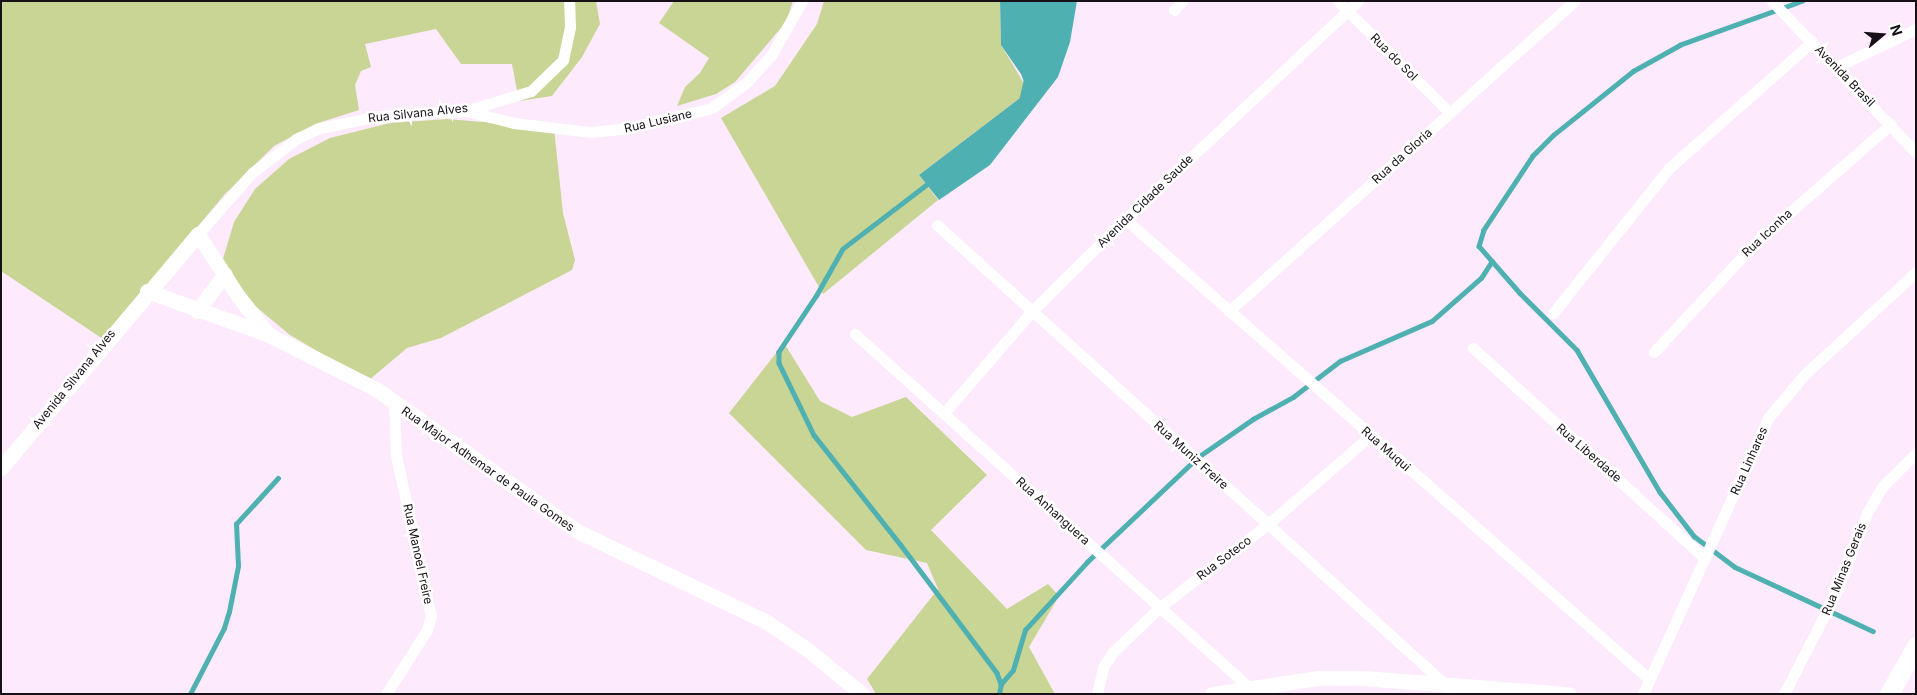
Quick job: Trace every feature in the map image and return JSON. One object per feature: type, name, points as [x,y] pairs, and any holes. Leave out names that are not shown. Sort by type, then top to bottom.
[{"type":"main road","points":[[1889,694],[1916,646]]},
{"type":"street","name":"Rua Silvana Alves","points":[[147,291],[252,173],[296,138],[335,124],[379,116],[464,111],[531,91],[545,80],[563,60],[570,27],[569,1]]},
{"type":"street","name":"Rua Lusiane","points":[[464,111],[514,123],[591,132],[627,128],[712,108],[747,82],[772,54],[802,1]]},
{"type":"street","name":"Rua do Sol","points":[[1338,1],[1450,113]]},
{"type":"street","name":"Avenida Cidade Saude","points":[[944,413],[1032,311],[1124,219],[1358,1]]},
{"type":"street","name":"Rua da Gloria","points":[[1229,311],[1574,1]]},
{"type":"street","name":"Avenida Brasil","points":[[1772,1],[1891,124],[1916,153]]},
{"type":"street","points":[[1836,67],[1916,29]]},
{"type":"street","points":[[1553,313],[1669,168],[1812,42]]},
{"type":"street","name":"Rua Iconha","points":[[1654,352],[1756,242],[1891,124]]},
{"type":"street","name":"Rua Muqui","points":[[1124,219],[1648,678]]},
{"type":"street","name":"Rua Muniz Freire","points":[[937,225],[1446,684]]},
{"type":"street","name":"Rua Major Adhemar de Paula Gomes","points":[[198,234],[269,335]]},
{"type":"street","name":"Rua Linhares","points":[[1643,694],[1648,678],[1768,418],[1805,374],[1916,272]]},
{"type":"street","points":[[197,311],[225,274]]},
{"type":"street","name":"Rua Major Adhemar de Paula Gomes","points":[[147,291],[197,311],[269,335],[376,389],[394,404],[577,531],[765,621],[808,650],[862,694]]},
{"type":"street","name":"Avenida Silvana Alves","points":[[1,468],[147,291]]},
{"type":"street","name":"Rua Anhanguera","points":[[856,334],[1250,688]]},
{"type":"street","name":"Rua Liberdade","points":[[1473,348],[1705,558]]},
{"type":"street","name":"Rua Manoel Freire","points":[[386,694],[427,630],[431,616],[396,455],[394,404]]},
{"type":"street","name":"Rua Soteco","points":[[1097,694],[1104,667],[1113,652],[1160,607],[1268,524],[1371,435]]},
{"type":"street","name":"Rua Minas Gerais","points":[[1784,694],[1836,593],[1867,513],[1882,488],[1916,453]]},
{"type":"street","points":[[1215,694],[1318,678],[1389,679],[1568,694]]},
{"type":"street","points":[[1389,679],[1397,694]]},
{"type":"green space","points":[[1,1],[596,1],[600,24],[582,57],[552,96],[519,101],[512,64],[461,64],[436,29],[365,44],[371,67],[361,71],[355,85],[359,110],[315,124],[274,146],[225,194],[103,339],[1,271]]},
{"type":"green space","points":[[674,1],[793,1],[786,22],[735,82],[716,94],[677,106],[685,87],[700,73],[709,58],[659,23]]},
{"type":"green space","points":[[824,1],[1000,1],[1001,45],[1026,87],[1024,95],[919,175],[938,200],[823,294],[721,118],[775,86],[817,24]]},
{"type":"green space","points":[[447,119],[554,128],[563,213],[575,260],[572,270],[441,338],[407,348],[368,381],[290,335],[231,286],[223,259],[234,222],[255,189],[289,159],[330,138],[390,123]]},
{"type":"green space","points":[[784,343],[820,401],[852,417],[906,397],[987,475],[931,530],[1007,609],[1048,584],[1059,596],[1029,647],[1055,694],[876,694],[867,679],[938,589],[927,563],[866,550],[729,413]]},
{"type":"water","points":[[1000,1],[1077,1],[1070,42],[1058,77],[990,165],[939,200],[919,175],[1024,95],[1026,87],[1021,74],[1001,45]]},
{"type":"waterway","points":[[1803,1],[1681,45],[1634,71],[1554,135],[1533,156],[1484,230],[1479,246],[1520,293],[1577,350],[1660,492],[1694,536],[1735,567],[1873,631]]},
{"type":"waterway","points":[[1021,101],[1026,80]]},
{"type":"waterway","points":[[932,181],[843,249],[817,295],[779,352],[779,363],[814,435],[901,545],[997,673],[1001,684]]},
{"type":"waterway","points":[[999,694],[1001,684],[1013,670],[1025,630],[1087,562],[1198,457],[1253,419],[1293,397],[1340,361],[1432,321],[1481,278],[1492,261]]},
{"type":"waterway","points":[[190,694],[224,628],[229,612],[238,566],[236,524],[278,478]]}]
